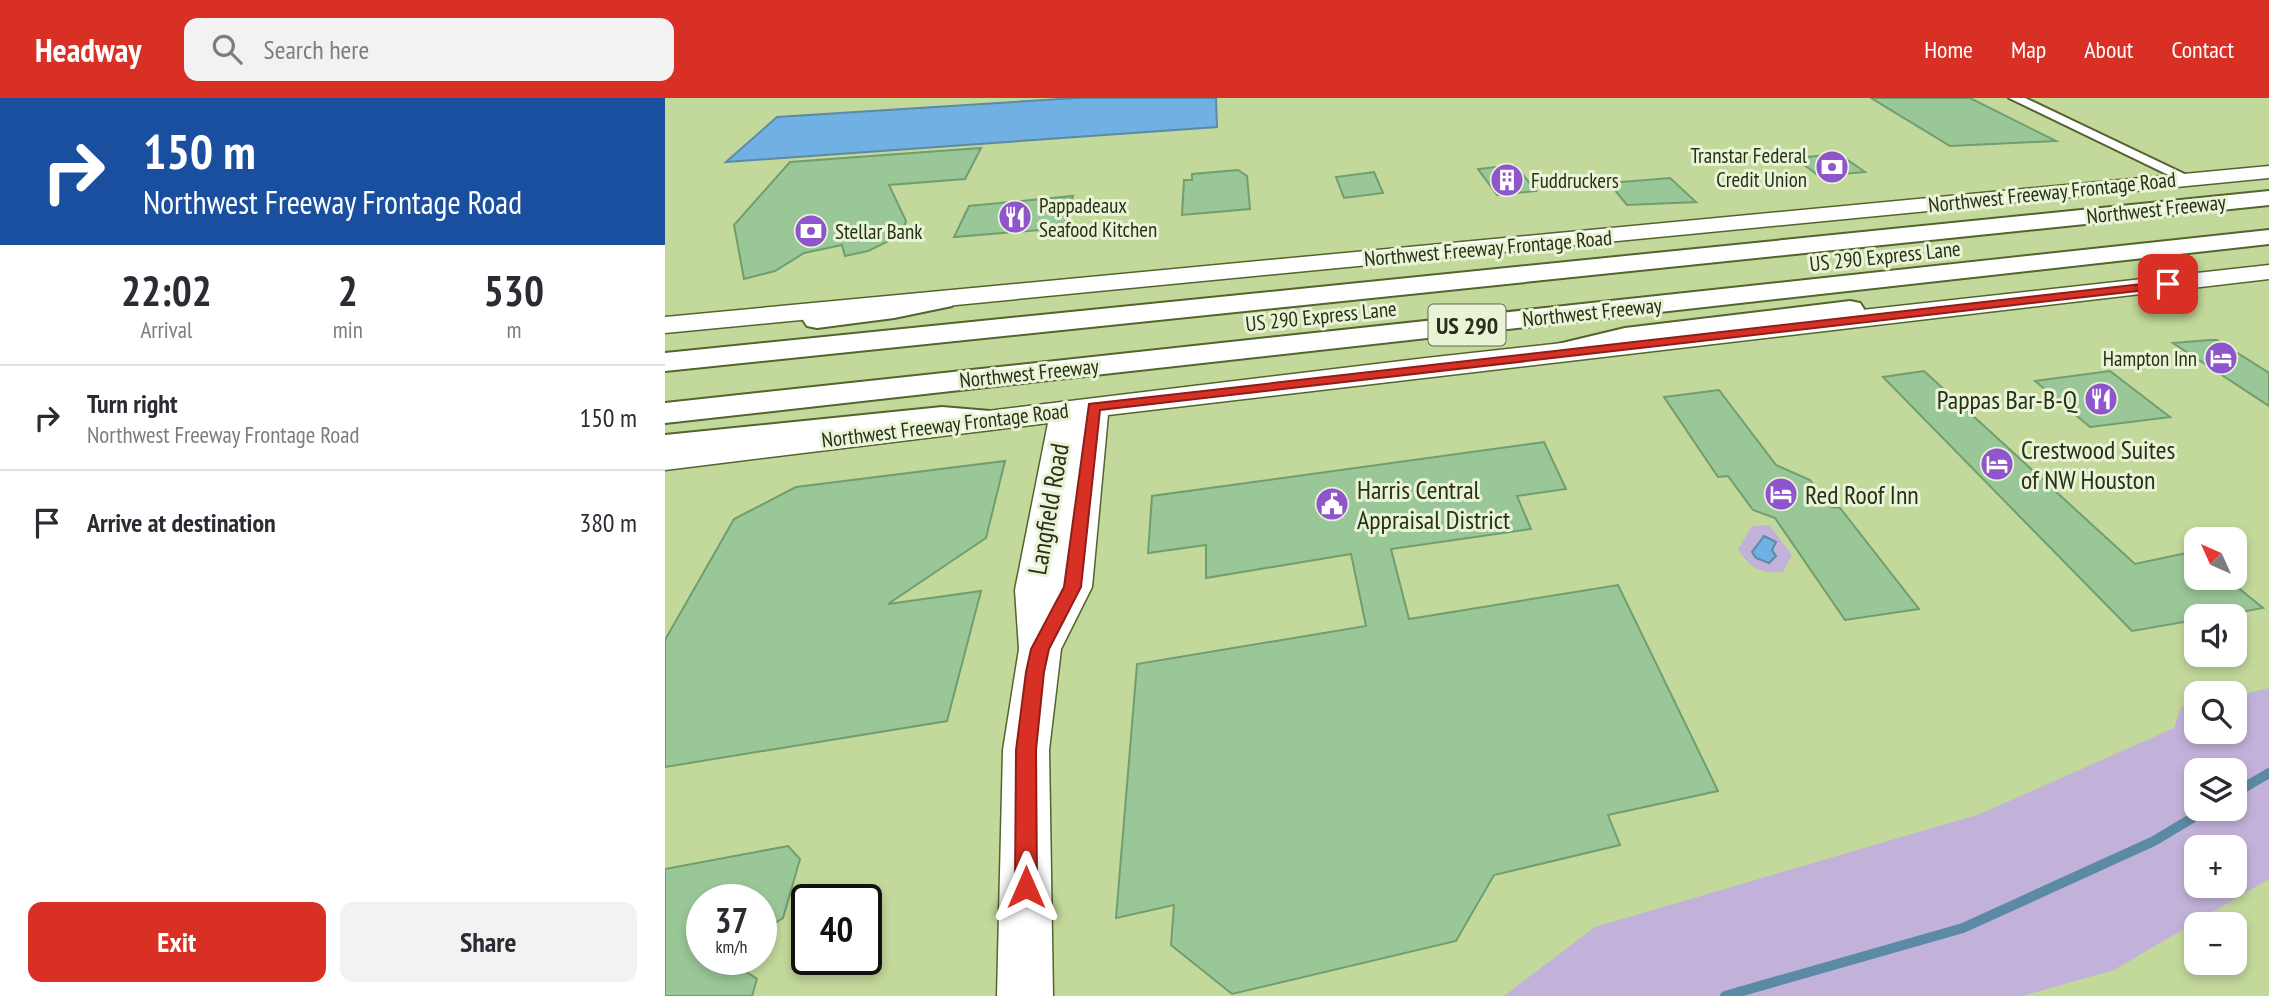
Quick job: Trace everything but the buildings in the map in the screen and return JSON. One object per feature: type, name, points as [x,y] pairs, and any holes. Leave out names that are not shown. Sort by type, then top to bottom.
[{"type":"highway","points":[[1867,212],[1914,212],[2269,181]]},
{"type":"highway","name":"Northwest Freeway","points":[[665,362],[2269,198]]},
{"type":"highway","name":"US 290 Express Lane","points":[[665,386],[2269,216]]},
{"type":"highway","name":"Northwest Freeway","points":[[665,413],[2269,237]]},
{"type":"highway","points":[[1563,351],[1625,337],[1834,312],[1956,292],[2269,258]]},
{"type":"highway","points":[[665,335],[882,312],[941,300]]},
{"type":"highway","points":[[665,445],[942,417],[990,419]]},
{"type":"main road","name":"Northwest Freeway Frontage Road","points":[[665,324],[941,300],[2269,172]]},
{"type":"main road","name":"Northwest Freeway Frontage Road","points":[[665,460],[1563,351],[1713,337],[2269,272]]},
{"type":"main road","name":"Langfield Road","points":[[1025,996],[1026,750],[1040,649],[1073,587],[1079,409]]},
{"type":"street","points":[[2015,98],[2188,179]]},
{"type":"street","points":[[2041,98],[2211,177]]},
{"type":"street","points":[[2059,117],[2080,116]]},
{"type":"shaded area","points":[[1769,525],[1792,555],[1783,572],[1768,572],[1756,568],[1738,549],[1752,526]]},
{"type":"shaded area","points":[[2269,688],[2269,879],[2247,892],[2247,835],[2184,835],[2184,898],[2237,898],[2213,912],[2184,912],[2184,929],[2114,970],[2022,996],[1504,996],[1595,927],[1980,814],[2174,728],[2181,707],[2184,706],[2184,744],[2247,744],[2247,693]]},
{"type":"water","points":[[1076,98],[1216,98],[1217,127],[726,162],[777,117]]},
{"type":"water","points":[[1764,536],[1776,542],[1772,550],[1776,556],[1769,563],[1756,558],[1752,552]]},
{"type":"waterway","points":[[2247,786],[2269,773]]},
{"type":"waterway","points":[[1725,996],[1963,928],[2154,841],[2187,821]]},
{"type":"place","name":"Transtar Federal Credit Union","points":[[1832,167]]},
{"type":"place","name":"Fuddruckers","points":[[1507,180]]},
{"type":"place","name":"Pappadeaux Seafood Kitchen","points":[[1015,217]]},
{"type":"place","name":"Stellar Bank","points":[[811,231]]},
{"type":"place","name":"Hampton Inn","points":[[2221,358]]},
{"type":"place","name":"Pappas Bar-B-Q","points":[[2101,399]]},
{"type":"place","name":"Crestwood Suites of NW Houston","points":[[1997,464]]},
{"type":"place","name":"Red Roof Inn","points":[[1781,494]]},
{"type":"place","name":"Harris Central Appraisal District","points":[[1332,504]]},
{"type":"route","points":[[1026,887],[1026,750],[1035,672],[1040,649],[1073,587],[1093,407],[1563,351],[1713,337],[2168,284]]}]
